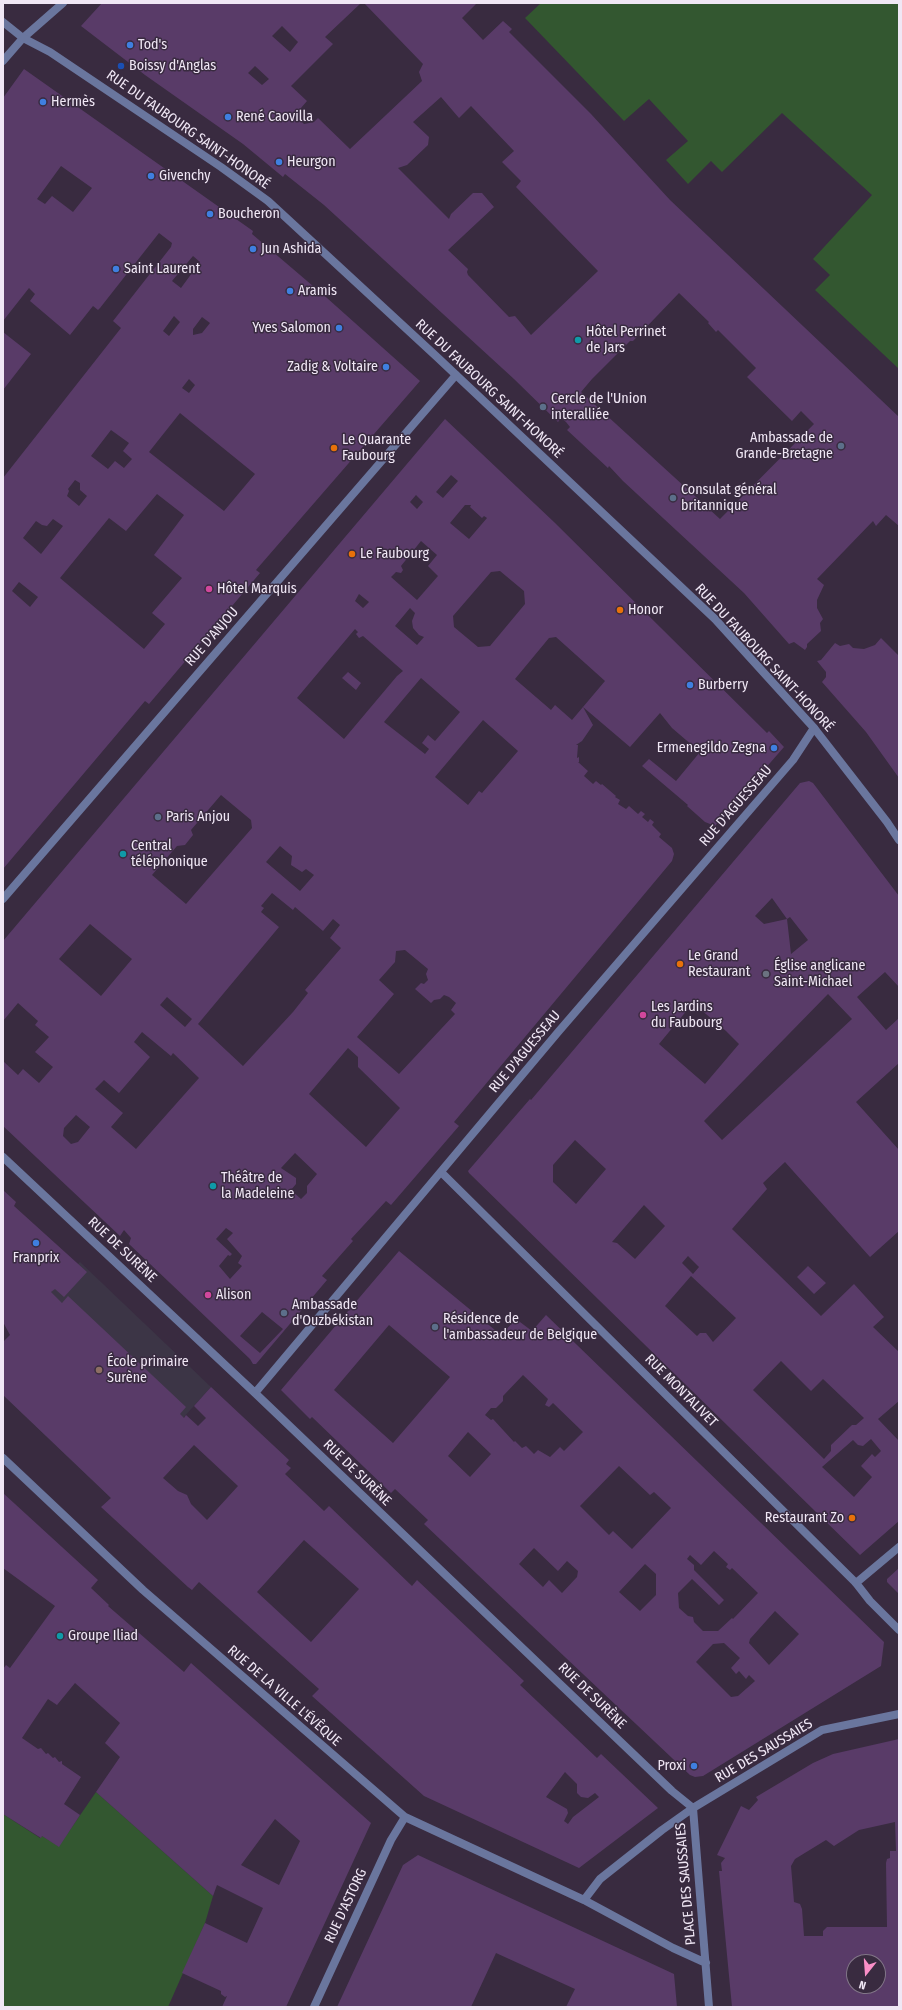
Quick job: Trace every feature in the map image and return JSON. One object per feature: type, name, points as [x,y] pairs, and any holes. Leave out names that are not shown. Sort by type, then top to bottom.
[{"type":"street","points":[[3,61],[23,38],[63,3]]},
{"type":"street","name":"RUE DU FAUBOURG SAINT-HONORÉ","points":[[3,22],[23,38],[50,52],[221,167],[268,201],[456,375],[715,619],[814,728],[887,822],[899,840]]},
{"type":"street","name":"RUE D'ANJOU","points":[[3,899],[456,375]]},
{"type":"street","name":"RUE D'AGUESSEAU","points":[[255,1393],[559,1031],[793,760],[814,728]]},
{"type":"street","name":"RUE DE SURÈNE","points":[[3,1157],[255,1393],[666,1785],[693,1808]]},
{"type":"street","name":"RUE MONTALIVET","points":[[441,1172],[856,1583],[870,1601],[899,1630]]},
{"type":"street","name":"RUE DE LA VILLE L'ÉVÊQUE","points":[[3,1458],[143,1590],[405,1817],[584,1900]]},
{"type":"street","points":[[856,1583],[899,1547]]},
{"type":"street","name":"RUE DES SAUSSAIES","points":[[693,1808],[822,1730],[899,1714]]},
{"type":"street","name":"PLACE DES SAUSSAIES","points":[[693,1808],[600,1879],[584,1900],[706,1964]]},
{"type":"street","name":"PLACE DES SAUSSAIES","points":[[693,1808],[706,1964]]},
{"type":"street","name":"RUE D'ASTORG","points":[[314,2007],[391,1840],[405,1817]]},
{"type":"street","points":[[706,1964],[709,2007]]},
{"type":"shaded area","name":"École primaire Surène","points":[[80,1262],[211,1387],[111,1498],[3,1395],[3,1342]]},
{"type":"green space","points":[[541,3],[899,3],[899,369],[815,290],[830,275],[813,259],[872,195],[782,113],[722,172],[711,161],[688,184],[666,160],[688,141],[649,99],[624,121],[525,18]]},
{"type":"green space","points":[[96,1792],[213,1896],[205,1923],[168,2007],[3,2007],[3,1814],[40,1838],[42,1836],[59,1846]]},
{"type":"building","points":[[102,3],[361,3],[325,37],[333,44],[291,86],[307,101],[295,115],[304,124],[314,122],[318,118],[350,149],[422,81],[419,72],[423,64],[364,3],[477,3],[462,18],[483,40],[503,21],[512,29],[509,32],[591,114],[670,200],[899,417],[899,526],[886,515],[876,526],[873,521],[817,579],[824,585],[817,600],[817,608],[823,619],[820,623],[821,631],[807,644],[805,650],[794,642],[789,644],[744,593],[623,481],[609,466],[608,468],[567,430],[570,427],[566,422],[561,418],[558,422],[514,379],[324,205],[285,174],[283,177],[243,144],[145,75],[81,26]],"holes":[[[282,26],[298,42],[290,52],[272,36]],[[255,66],[269,79],[262,85],[248,73]],[[441,97],[459,118],[471,106],[514,151],[502,162],[521,181],[516,187],[598,271],[531,335],[515,316],[509,317],[468,275],[468,269],[448,250],[494,207],[482,193],[473,193],[451,214],[449,219],[398,168],[407,165],[428,145],[429,137],[413,122]],[[679,293],[709,322],[708,323],[716,332],[718,330],[756,368],[747,377],[792,421],[801,411],[814,424],[720,519],[581,392],[630,341],[633,341]]]},
{"type":"building","points":[[24,69],[253,231],[252,234],[327,298],[420,381],[256,570],[260,573],[149,704],[145,701],[3,869],[3,478],[121,328],[113,321],[171,247],[172,243],[159,233],[100,308],[98,310],[93,306],[70,335],[30,301],[35,294],[29,288],[3,321],[3,98]],"holes":[[[61,166],[92,188],[73,212],[52,196],[45,204],[37,199]],[[193,256],[200,262],[181,288],[172,281]],[[174,316],[180,322],[169,336],[163,331]],[[202,317],[210,323],[202,333],[193,335],[193,329]],[[189,379],[195,385],[189,393],[182,388]],[[180,413],[255,474],[224,511],[149,452]],[[111,430],[129,443],[123,451],[132,459],[124,468],[115,461],[108,469],[91,456]],[[75,480],[80,483],[80,490],[87,496],[79,506],[67,496],[69,491],[68,489]],[[157,494],[184,515],[154,555],[182,578],[152,613],[165,624],[144,649],[60,578],[109,518],[126,531]],[[53,519],[63,526],[41,554],[23,538],[36,521],[47,526]],[[19,582],[38,597],[30,607],[12,591]]]},
{"type":"building","points":[[3,332],[31,354],[3,390]]},
{"type":"building","points":[[445,419],[554,522],[767,733],[769,731],[784,747],[715,826],[705,822],[687,806],[688,805],[642,766],[649,759],[676,781],[700,752],[672,728],[660,713],[630,747],[583,707],[593,725],[582,741],[576,745],[578,745],[578,762],[588,771],[584,776],[593,784],[596,781],[601,785],[602,784],[620,800],[618,804],[626,809],[629,806],[638,814],[641,811],[645,814],[642,817],[648,822],[650,819],[654,822],[652,825],[661,834],[659,837],[672,848],[674,854],[672,861],[454,1122],[459,1126],[391,1205],[386,1201],[351,1239],[353,1241],[322,1276],[327,1280],[256,1364],[253,1364],[250,1359],[129,1244],[131,1238],[124,1230],[120,1236],[3,1126],[3,1061],[18,1075],[23,1069],[39,1083],[53,1067],[35,1052],[49,1037],[35,1025],[38,1021],[18,1003],[3,1021],[3,941]],"holes":[[[451,475],[458,481],[443,498],[436,492]],[[416,495],[423,502],[417,509],[410,502]],[[465,505],[471,505],[470,507],[482,518],[484,516],[487,518],[469,539],[450,523]],[[421,541],[437,555],[428,566],[438,576],[417,600],[391,577],[396,572],[401,573],[403,570],[401,566]],[[500,571],[524,591],[525,604],[490,646],[478,647],[454,627],[453,616],[491,572]],[[359,594],[369,602],[363,608],[355,601]],[[410,608],[415,613],[412,621],[413,628],[419,635],[424,637],[417,645],[395,626]],[[355,629],[358,632],[356,634],[359,638],[363,636],[403,671],[397,676],[344,739],[297,698]],[[556,637],[605,681],[572,720],[555,705],[551,710],[515,679],[549,638]],[[421,678],[460,712],[435,741],[428,735],[422,743],[429,749],[425,754],[384,722]],[[483,720],[518,751],[482,793],[479,791],[468,805],[435,777]],[[221,795],[251,820],[252,828],[186,904],[152,875],[177,846],[185,845],[193,835],[191,830]],[[280,846],[292,856],[291,865],[302,872],[306,869],[314,875],[300,891],[266,862]],[[272,893],[293,910],[295,907],[323,931],[333,919],[340,925],[330,938],[341,948],[305,990],[308,993],[293,1012],[243,1066],[198,1024],[279,927],[261,912],[264,908],[261,906]],[[90,924],[132,959],[101,996],[59,959]],[[405,950],[428,969],[426,974],[428,980],[424,984],[421,983],[415,989],[431,1003],[434,1000],[440,999],[444,995],[456,1003],[451,1010],[455,1014],[399,1074],[357,1037],[394,994],[379,980],[395,962],[396,951]],[[167,997],[192,1019],[185,1027],[160,1005]],[[142,1032],[171,1056],[173,1053],[199,1078],[136,1149],[111,1127],[123,1113],[95,1089],[104,1080],[119,1093],[150,1057],[134,1042]],[[348,1048],[358,1057],[358,1067],[400,1108],[366,1147],[309,1094]],[[76,1115],[90,1127],[78,1142],[71,1144],[63,1136],[64,1128]],[[295,1153],[317,1174],[307,1186],[307,1193],[301,1199],[291,1190],[296,1184],[296,1178],[281,1168]],[[226,1228],[233,1233],[227,1239],[242,1256],[238,1263],[242,1266],[230,1279],[219,1266],[228,1255],[230,1256],[232,1254],[216,1239]],[[262,1312],[283,1329],[260,1353],[240,1336]]]},
{"type":"building","points":[[881,638],[899,656],[899,778],[866,732],[822,682],[826,677],[826,672],[817,661],[821,660],[835,643],[840,646],[849,644],[853,648],[864,649],[875,645]]},
{"type":"building","points":[[348,672],[361,683],[356,690],[342,678]]},
{"type":"building","points":[[809,781],[813,783],[899,896],[899,987],[885,972],[857,997],[886,1030],[899,1018],[899,1063],[856,1102],[899,1150],[899,1231],[870,1257],[785,1162],[763,1183],[767,1189],[732,1229],[821,1316],[854,1284],[884,1317],[873,1327],[899,1352],[899,1401],[878,1419],[899,1441],[899,1521],[860,1555],[468,1171],[530,1099],[531,1100],[800,783]],"holes":[[[772,898],[787,919],[764,924],[755,916]],[[790,917],[808,940],[791,954],[787,919]],[[828,994],[852,1019],[722,1140],[704,1121]],[[693,1003],[739,1044],[705,1084],[659,1044]],[[575,1140],[606,1169],[576,1204],[553,1182],[553,1165]],[[644,1205],[665,1226],[635,1259],[617,1243],[612,1242]],[[688,1256],[699,1267],[693,1274],[682,1263]],[[691,1276],[736,1318],[713,1342],[706,1333],[700,1333],[697,1336],[665,1306]],[[781,1361],[811,1391],[823,1379],[864,1418],[856,1425],[852,1425],[831,1445],[831,1451],[824,1459],[753,1390]],[[871,1439],[881,1451],[875,1457],[872,1454],[861,1466],[872,1477],[854,1497],[822,1467],[853,1440],[858,1445],[863,1446]]]},
{"type":"building","points":[[3,1190],[16,1202],[14,1206],[87,1272],[64,1297],[55,1289],[51,1292],[62,1303],[68,1296],[186,1407],[180,1414],[184,1418],[186,1415],[198,1426],[206,1418],[194,1406],[211,1387],[289,1460],[286,1464],[291,1468],[285,1474],[324,1511],[329,1506],[412,1586],[417,1580],[524,1681],[520,1685],[597,1758],[601,1754],[658,1808],[579,1868],[424,1796],[312,1696],[319,1689],[199,1582],[192,1590],[188,1587],[101,1507],[111,1498],[3,1395],[3,1342],[10,1335],[3,1322]],"holes":[[[194,1445],[238,1486],[207,1520],[191,1504],[187,1495],[178,1491],[163,1478]],[[304,1540],[359,1589],[311,1642],[257,1592]],[[565,1772],[577,1784],[577,1793],[581,1797],[588,1798],[595,1793],[599,1797],[573,1817],[568,1824],[564,1821],[568,1813],[567,1809],[546,1797]]]},
{"type":"building","points":[[399,1251],[501,1335],[516,1319],[532,1331],[546,1315],[884,1642],[881,1666],[703,1776],[695,1777],[690,1775],[424,1524],[428,1520],[395,1489],[391,1493],[312,1417],[310,1419],[281,1390]],"holes":[[[389,1325],[450,1377],[393,1443],[334,1390]],[[523,1375],[548,1399],[545,1405],[549,1407],[553,1403],[583,1432],[564,1451],[560,1447],[550,1457],[538,1450],[534,1454],[526,1446],[522,1448],[515,1441],[514,1442],[493,1419],[491,1420],[485,1415],[491,1408],[496,1408],[503,1401],[503,1396]],[[468,1432],[491,1454],[470,1477],[448,1456]],[[619,1466],[650,1495],[654,1492],[671,1508],[632,1549],[613,1531],[609,1535],[580,1506]],[[534,1548],[558,1571],[567,1561],[578,1571],[577,1577],[562,1593],[549,1580],[543,1587],[519,1564]],[[714,1551],[728,1564],[726,1567],[730,1570],[732,1568],[758,1593],[733,1619],[732,1618],[718,1631],[703,1631],[694,1622],[693,1617],[688,1616],[679,1608],[678,1593],[692,1579],[719,1605],[724,1600],[694,1570],[694,1565],[687,1559],[690,1555],[701,1565]],[[645,1564],[656,1574],[656,1595],[640,1611],[619,1592]],[[775,1611],[799,1634],[769,1665],[749,1643],[750,1639]],[[724,1643],[740,1658],[731,1668],[736,1674],[739,1671],[746,1679],[749,1675],[755,1681],[738,1696],[731,1697],[696,1662],[713,1644]]]},
{"type":"building","points":[[808,1266],[826,1283],[814,1294],[797,1277]]},
{"type":"building","points":[[3,1493],[98,1580],[91,1588],[109,1605],[108,1606],[184,1672],[191,1663],[371,1823],[286,2007],[222,2007],[227,1996],[225,1997],[221,1994],[221,1991],[182,1973],[205,1923],[247,1943],[263,1908],[217,1885],[213,1896],[96,1792],[120,1757],[105,1743],[120,1723],[75,1683],[57,1705],[48,1699],[22,1738],[38,1749],[41,1748],[46,1754],[48,1753],[53,1758],[55,1757],[59,1762],[62,1761],[62,1764],[81,1777],[64,1804],[80,1815],[59,1847],[42,1836],[41,1838],[3,1814],[3,1669],[6,1665],[10,1668],[55,1606],[3,1568]],"holes":[[[275,1819],[300,1841],[279,1885],[241,1865]]]},
{"type":"building","points":[[899,1568],[899,1594],[887,1582],[887,1579]]},
{"type":"building","points":[[899,1739],[899,2007],[732,2007],[719,1871],[722,1871],[721,1863],[725,1858],[717,1855],[741,1806],[749,1810],[758,1800],[756,1797],[813,1763],[833,1754]],"holes":[[[895,1822],[896,1851],[890,1851],[890,1858],[887,1859],[886,1863],[887,1927],[827,1927],[823,1931],[823,1936],[804,1936],[802,1909],[800,1904],[794,1902],[791,1866],[795,1859],[826,1840],[834,1846],[859,1830]]]},
{"type":"building","points":[[418,1855],[674,1974],[677,2007],[566,2007],[575,1989],[496,1953],[471,2007],[337,2007],[403,1865]]},
{"type":"place","name":"Tod's","points":[[130,45]]},
{"type":"place","name":"Boissy d'Anglas","points":[[121,66]]},
{"type":"place","name":"Hermès","points":[[43,102]]},
{"type":"place","name":"René Caovilla","points":[[228,117]]},
{"type":"place","name":"Heurgon","points":[[279,162]]},
{"type":"place","name":"Givenchy","points":[[151,176]]},
{"type":"place","name":"Boucheron","points":[[210,214]]},
{"type":"place","name":"Jun Ashida","points":[[253,249]]},
{"type":"place","name":"Saint Laurent","points":[[116,269]]},
{"type":"place","name":"Aramis","points":[[290,291]]},
{"type":"place","name":"Yves Salomon","points":[[339,328]]},
{"type":"place","name":"Hôtel Perrinet de Jars","points":[[578,340]]},
{"type":"place","name":"Zadig & Voltaire","points":[[386,367]]},
{"type":"place","name":"Cercle de l'Union interalliée","points":[[543,407]]},
{"type":"place","name":"Ambassade de Grande-Bretagne","points":[[841,446]]},
{"type":"place","name":"Le Quarante Faubourg","points":[[334,448]]},
{"type":"place","name":"Consulat général britannique","points":[[673,498]]},
{"type":"place","name":"Le Faubourg","points":[[352,554]]},
{"type":"place","name":"Hôtel Marquis","points":[[209,589]]},
{"type":"place","name":"Honor","points":[[620,610]]},
{"type":"place","name":"Burberry","points":[[690,685]]},
{"type":"place","name":"Ermenegildo Zegna","points":[[774,748]]},
{"type":"place","name":"Paris Anjou","points":[[158,817]]},
{"type":"place","name":"Central téléphonique","points":[[123,854]]},
{"type":"place","name":"Le Grand Restaurant","points":[[680,964]]},
{"type":"place","name":"Église anglicane Saint-Michael","points":[[766,974]]},
{"type":"place","name":"Les Jardins du Faubourg","points":[[643,1015]]},
{"type":"place","name":"Théâtre de la Madeleine","points":[[213,1186]]},
{"type":"place","name":"Franprix","points":[[36,1243]]},
{"type":"place","name":"Alison","points":[[208,1295]]},
{"type":"place","name":"Ambassade d'Ouzbékistan","points":[[284,1313]]},
{"type":"place","name":"Résidence de l'ambassadeur de Belgique","points":[[435,1327]]},
{"type":"place","name":"École primaire Surène","points":[[99,1370]]},
{"type":"place","name":"Restaurant Zo","points":[[852,1518]]},
{"type":"place","name":"Groupe Iliad","points":[[60,1636]]},
{"type":"place","name":"Proxi","points":[[694,1766]]}]
